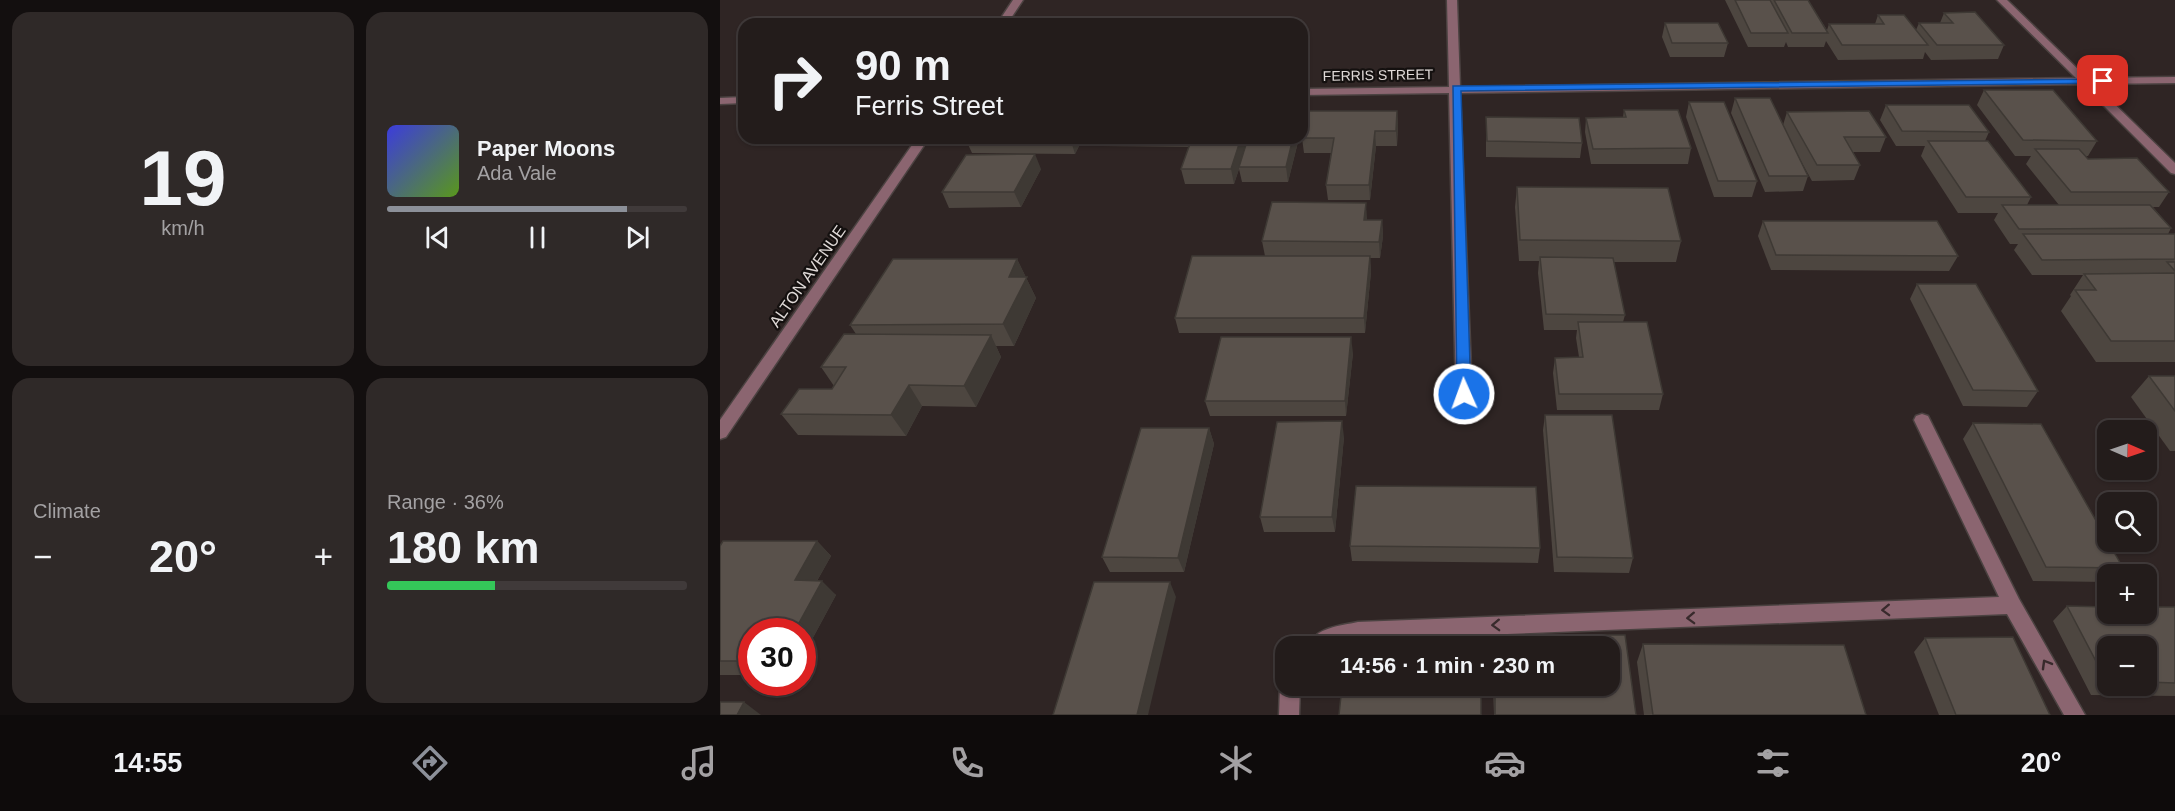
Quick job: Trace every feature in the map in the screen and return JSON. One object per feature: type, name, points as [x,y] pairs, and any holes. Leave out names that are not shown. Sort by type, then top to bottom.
[{"type":"street","points":[[1006,18],[1018,0]]},
{"type":"street","points":[[1452,0],[1464,394]]},
{"type":"street","points":[[2002,0],[2175,170]]},
{"type":"street","name":"FERRIS STREET","points":[[1308,92],[1456,88],[2175,80]]},
{"type":"street","points":[[720,100],[738,100]]},
{"type":"street","name":"ALTON AVENUE","points":[[720,434],[919,144]]},
{"type":"street","points":[[1922,420],[2012,605],[2075,715]]},
{"type":"street","points":[[1338,636],[1358,631],[2012,605]]},
{"type":"street","points":[[1288,715],[1289,696]]},
{"type":"building","points":[[1735,0],[1770,0],[1788,33],[1751,33]]},
{"type":"building","points":[[1774,0],[1808,0],[1828,33],[1792,33]]},
{"type":"building","points":[[1975,12],[2004,45],[1937,45],[1919,23],[1953,23],[1944,13]]},
{"type":"building","points":[[1878,15],[1904,15],[1928,45],[1842,45],[1829,24],[1884,24]]},
{"type":"building","points":[[1665,23],[1718,23],[1728,43],[1672,43]]},
{"type":"building","points":[[1984,90],[2053,90],[2097,141],[2023,140]]},
{"type":"building","points":[[1735,98],[1770,98],[1808,176],[1769,176]]},
{"type":"building","points":[[1689,102],[1724,102],[1757,181],[1718,181]]},
{"type":"building","points":[[1886,105],[1969,105],[1989,132],[1902,131]]},
{"type":"building","points":[[1624,110],[1678,110],[1691,148],[1593,149],[1586,118],[1626,117]]},
{"type":"building","points":[[1308,111],[1397,111],[1396,131],[1375,131],[1369,185],[1326,185],[1334,138],[1308,138]]},
{"type":"building","points":[[1869,111],[1886,137],[1844,137],[1860,165],[1817,165],[1787,112]]},
{"type":"building","points":[[1486,117],[1579,118],[1582,143],[1487,141]]},
{"type":"building","points":[[1928,141],[1988,141],[2031,197],[1966,197]]},
{"type":"building","points":[[1190,144],[1239,144],[1231,169],[1181,169]]},
{"type":"building","points":[[1246,144],[1292,144],[1286,167],[1239,167]]},
{"type":"building","points":[[2035,149],[2079,149],[2088,159],[2137,158],[2169,192],[2071,192]]},
{"type":"building","points":[[1035,154],[1014,192],[942,192],[966,155]]},
{"type":"building","points":[[1517,187],[1668,188],[1681,241],[1520,240]]},
{"type":"building","points":[[1272,202],[1366,203],[1364,220],[1382,220],[1379,242],[1262,241]]},
{"type":"building","points":[[2002,205],[2150,205],[2171,228],[2019,229]]},
{"type":"building","points":[[1763,221],[1937,221],[1958,256],[1776,255]]},
{"type":"building","points":[[2023,234],[2175,234],[2175,259],[2042,260]]},
{"type":"building","points":[[1192,256],[1370,256],[1364,318],[1175,318]]},
{"type":"building","points":[[1540,257],[1613,258],[1625,315],[1546,314]]},
{"type":"building","points":[[893,259],[1017,259],[1009,277],[1027,277],[1003,324],[850,325]]},
{"type":"building","points":[[2167,262],[2175,262],[2175,271]]},
{"type":"building","points":[[2175,273],[2175,341],[2111,341],[2075,290],[2096,290],[2084,274]]},
{"type":"building","points":[[1917,284],[1976,284],[2038,391],[1973,390]]},
{"type":"building","points":[[1578,322],[1647,322],[1663,394],[1559,394],[1555,358],[1583,357]]},
{"type":"building","points":[[844,334],[991,335],[964,386],[909,385],[891,415],[781,414],[799,389],[832,389],[846,367],[821,367]]},
{"type":"building","points":[[1221,337],[1351,337],[1345,401],[1205,401]]},
{"type":"building","points":[[2149,376],[2175,376],[2175,411]]},
{"type":"building","points":[[1545,415],[1612,415],[1633,558],[1557,557]]},
{"type":"building","points":[[1342,421],[1332,517],[1260,517],[1277,422]]},
{"type":"building","points":[[1973,423],[2041,424],[2097,522],[2097,552],[2114,552],[2121,564],[2097,564],[2097,568],[2046,567]]},
{"type":"building","points":[[1141,428],[1209,428],[1178,558],[1102,557]]},
{"type":"building","points":[[1356,486],[1536,487],[1540,548],[1350,546]]},
{"type":"building","points":[[723,541],[817,541],[795,580],[822,581],[802,618],[738,618],[738,661],[720,661],[720,546]]},
{"type":"building","points":[[1094,582],[1170,582],[1137,715],[1053,715]]},
{"type":"building","points":[[2067,606],[2097,607],[2097,624],[2157,624],[2157,607],[2175,607],[2175,683],[2157,682],[2157,636],[2097,636],[2097,663]]},
{"type":"building","points":[[1625,635],[1636,715],[1495,715],[1495,696],[1620,696],[1620,636],[1493,636]]},
{"type":"building","points":[[2013,637],[2050,715],[1956,715],[1925,638]]},
{"type":"building","points":[[1643,644],[1844,645],[1866,715],[1653,715]]},
{"type":"building","points":[[1341,696],[1481,696],[1481,715],[1339,715]]},
{"type":"building","points":[[720,702],[744,702],[737,715],[720,715]]},
{"type":"route","points":[[1464,394],[1456,88],[2103,81]]}]
